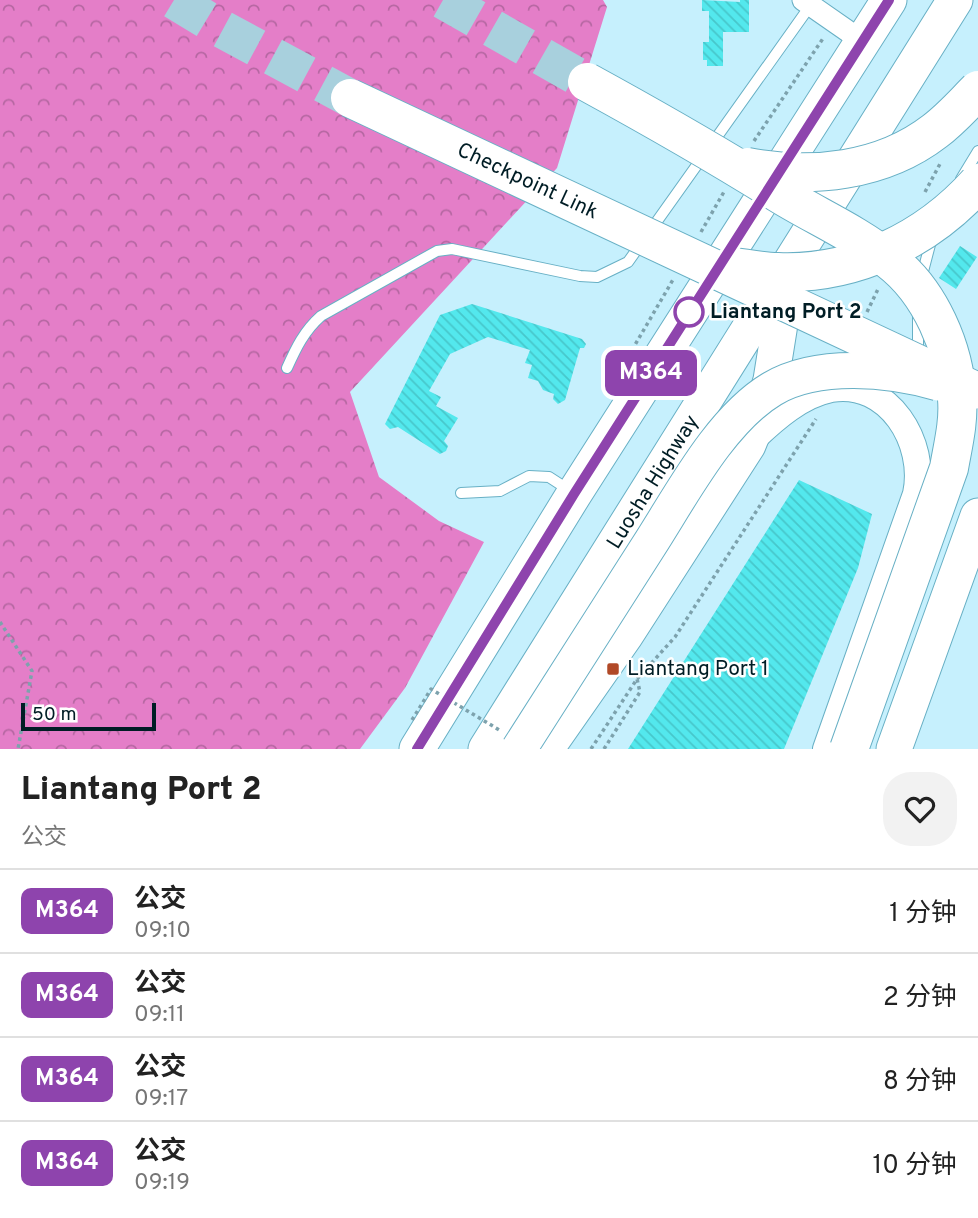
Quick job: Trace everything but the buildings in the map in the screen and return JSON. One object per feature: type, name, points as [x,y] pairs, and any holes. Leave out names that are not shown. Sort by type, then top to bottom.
[{"type":"highway","points":[[415,734],[574,494],[889,0]]},
{"type":"highway","name":"Luosha Highway","points":[[504,745],[794,258],[955,0]]},
{"type":"highway","points":[[587,82],[736,165],[776,192],[844,229],[892,262],[928,305],[941,330],[954,374],[957,399],[957,422],[949,468],[849,749]]},
{"type":"highway","points":[[736,165],[767,171],[800,173],[836,171],[866,165],[900,152],[934,132],[978,90]]},
{"type":"highway","name":"Checkpoint Link","points":[[351,97],[978,394]]},
{"type":"highway","points":[[705,263],[777,272],[810,271],[867,260],[923,232],[948,212],[962,187]]},
{"type":"highway","points":[[545,749],[625,636],[748,444],[771,380],[784,295],[794,258]]},
{"type":"highway","points":[[504,745],[735,419],[752,402],[774,387],[797,379],[822,373],[849,371],[905,375],[978,394]]},
{"type":"highway","points":[[894,749],[978,516]]},
{"type":"street","points":[[806,3],[862,41]]},
{"type":"street","points":[[748,444],[782,413],[811,396],[830,389],[846,388],[860,391],[899,409],[917,458],[919,480],[906,524],[826,749]]},
{"type":"lane","points":[[288,368],[297,345],[309,327],[321,316],[437,251],[452,250],[579,276],[597,277],[628,262],[806,3]]},
{"type":"lane","points":[[912,389],[923,377],[917,345],[922,273],[934,231],[962,187],[978,151]]},
{"type":"lane","points":[[461,493],[500,491],[529,476],[550,477],[574,494]]},
{"type":"path","points":[[591,749],[636,679],[675,637],[820,413]]},
{"type":"path","points":[[0,622],[32,671],[18,749]]},
{"type":"path","points":[[604,749],[640,692],[636,679]]},
{"type":"path","points":[[415,734],[431,689],[504,745]]},
{"type":"green space","points":[[0,0],[603,0],[607,7],[557,168],[350,392],[379,477],[439,521],[484,542],[405,688],[360,749],[0,749]]},
{"type":"tunnel","points":[[174,0],[350,98]]},
{"type":"tunnel","points":[[443,0],[587,82]]},
{"type":"bus line","name":"M364","points":[[417,749],[574,494],[889,0]]},
{"type":"place","name":"Liantang Port 2","points":[[689,312]]},
{"type":"place","name":"Liantang Port 1","points":[[613,669]]}]
